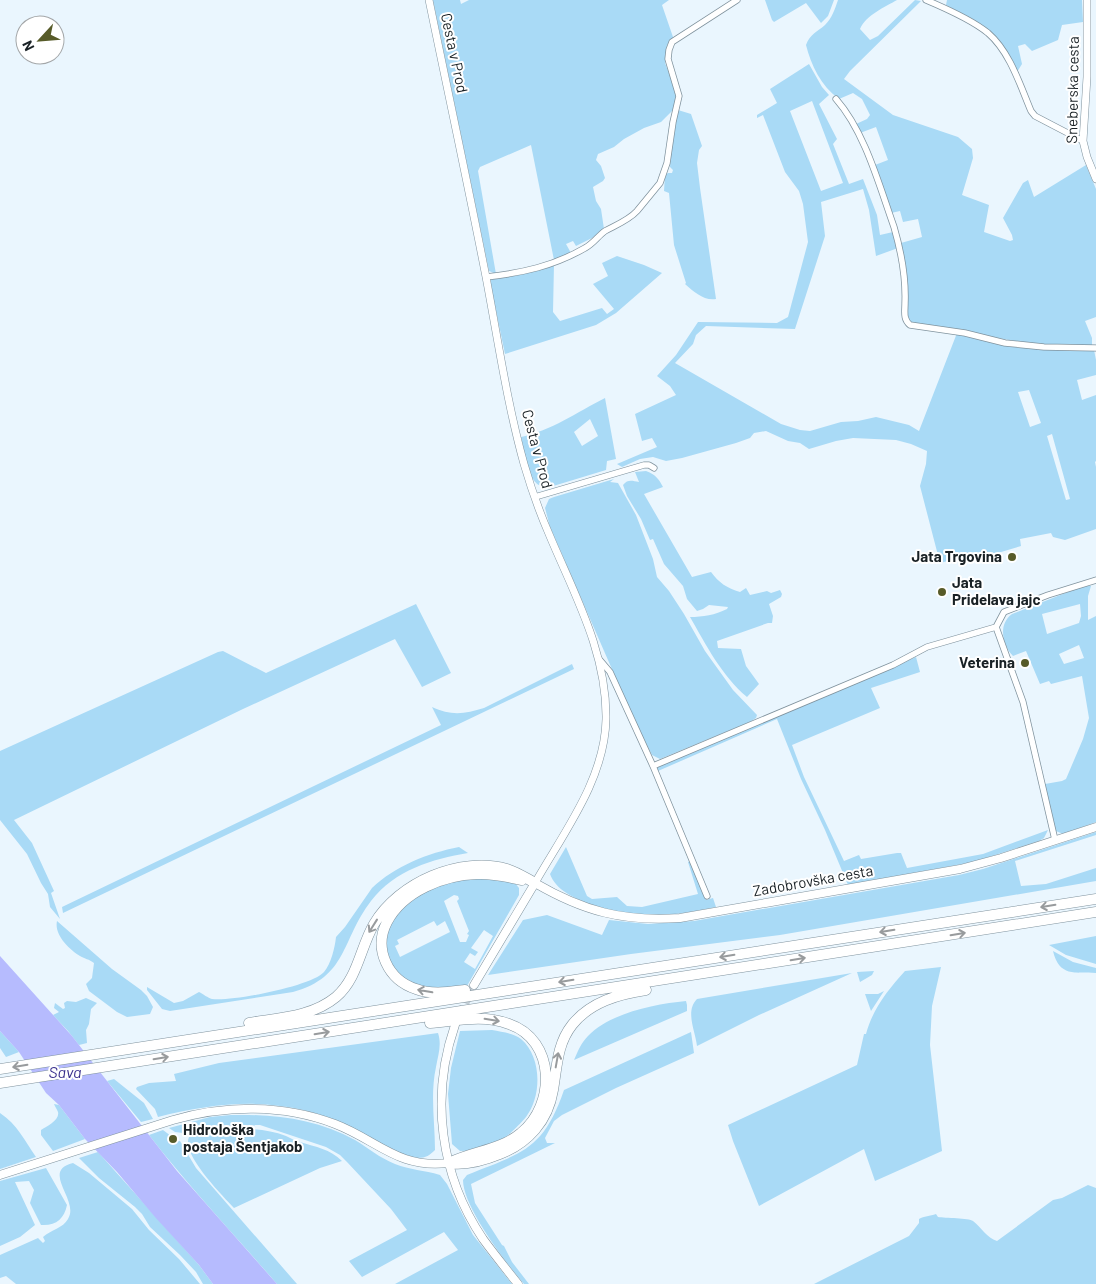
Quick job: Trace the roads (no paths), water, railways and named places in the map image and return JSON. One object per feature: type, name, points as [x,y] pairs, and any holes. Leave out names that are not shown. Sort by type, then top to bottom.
[{"type":"highway","points":[[201,1038],[220,1028],[308,1013],[333,999],[350,980],[368,934],[375,922],[400,895],[431,877],[457,869],[482,866],[518,873],[535,883]]},
{"type":"highway","points":[[491,993],[471,990],[431,992],[404,984],[393,975],[385,962],[382,948],[384,930],[394,912],[409,898],[430,885],[448,878],[490,874],[535,883]]},
{"type":"highway","points":[[0,1069],[1096,898]]},
{"type":"highway","points":[[0,1083],[1096,912]]},
{"type":"highway","points":[[448,1163],[465,1164],[494,1156],[523,1142],[534,1131],[545,1115],[551,1099],[560,1046],[573,1024],[584,1014],[614,997],[657,988],[680,978]]},
{"type":"highway","points":[[409,1020],[422,1023],[481,1018],[507,1023],[521,1029],[532,1039],[544,1061],[547,1078],[544,1096],[539,1111],[529,1126],[520,1135],[502,1145],[448,1163]]},
{"type":"main road","name":"Zadobrovška cesta","points":[[535,883],[562,898],[602,913],[644,919],[680,918],[960,870],[1096,827]]},
{"type":"main road","points":[[474,985],[535,883]]},
{"type":"main road","points":[[455,1024],[445,1061],[441,1096],[441,1124],[448,1163],[458,1192],[482,1238],[518,1284]]},
{"type":"main road","points":[[0,1175],[173,1120],[201,1113],[230,1109],[261,1109],[336,1124],[382,1150],[404,1159],[428,1165],[448,1163]]},
{"type":"street","name":"Cesta v Prod","points":[[429,0],[486,276],[508,394],[524,462],[548,533],[586,617],[599,659],[605,687],[606,716],[599,764],[590,787],[535,883]]},
{"type":"street","points":[[486,276],[517,274],[547,266],[587,248],[602,232],[638,211],[660,183],[667,163],[679,96],[670,68],[668,50],[672,42],[737,0]]},
{"type":"street","points":[[926,0],[987,33],[998,44],[1009,62],[1035,116],[1083,141]]},
{"type":"street","name":"Sneberska cesta","points":[[1087,0],[1087,76],[1083,141],[1087,157],[1096,178]]},
{"type":"street","points":[[836,99],[847,111],[858,132],[894,227],[902,264],[905,317],[910,325],[965,333],[1005,343],[1044,347],[1096,348]]},
{"type":"street","points":[[535,497],[644,465],[654,468]]},
{"type":"street","points":[[652,766],[894,665],[927,647],[996,627],[1004,612],[1048,595],[1096,580]]},
{"type":"street","points":[[996,627],[1023,702],[1055,840]]},
{"type":"street","points":[[599,659],[610,672],[707,896]]},
{"type":"water","name":"Sava","points":[[0,956],[72,1036],[177,1171],[277,1284],[213,1284],[199,1265],[117,1172],[85,1139],[59,1105],[46,1093],[19,1052],[0,1031]]},
{"type":"tunnel","points":[[460,1014],[474,985]]},
{"type":"place","name":"Jata Trgovina","points":[[1012,557]]},
{"type":"place","name":"Jata Pridelava jajc","points":[[942,592]]},
{"type":"place","name":"Veterina","points":[[1025,663]]},
{"type":"place","name":"Hidrološka postaja Šentjakob","points":[[173,1139]]}]
